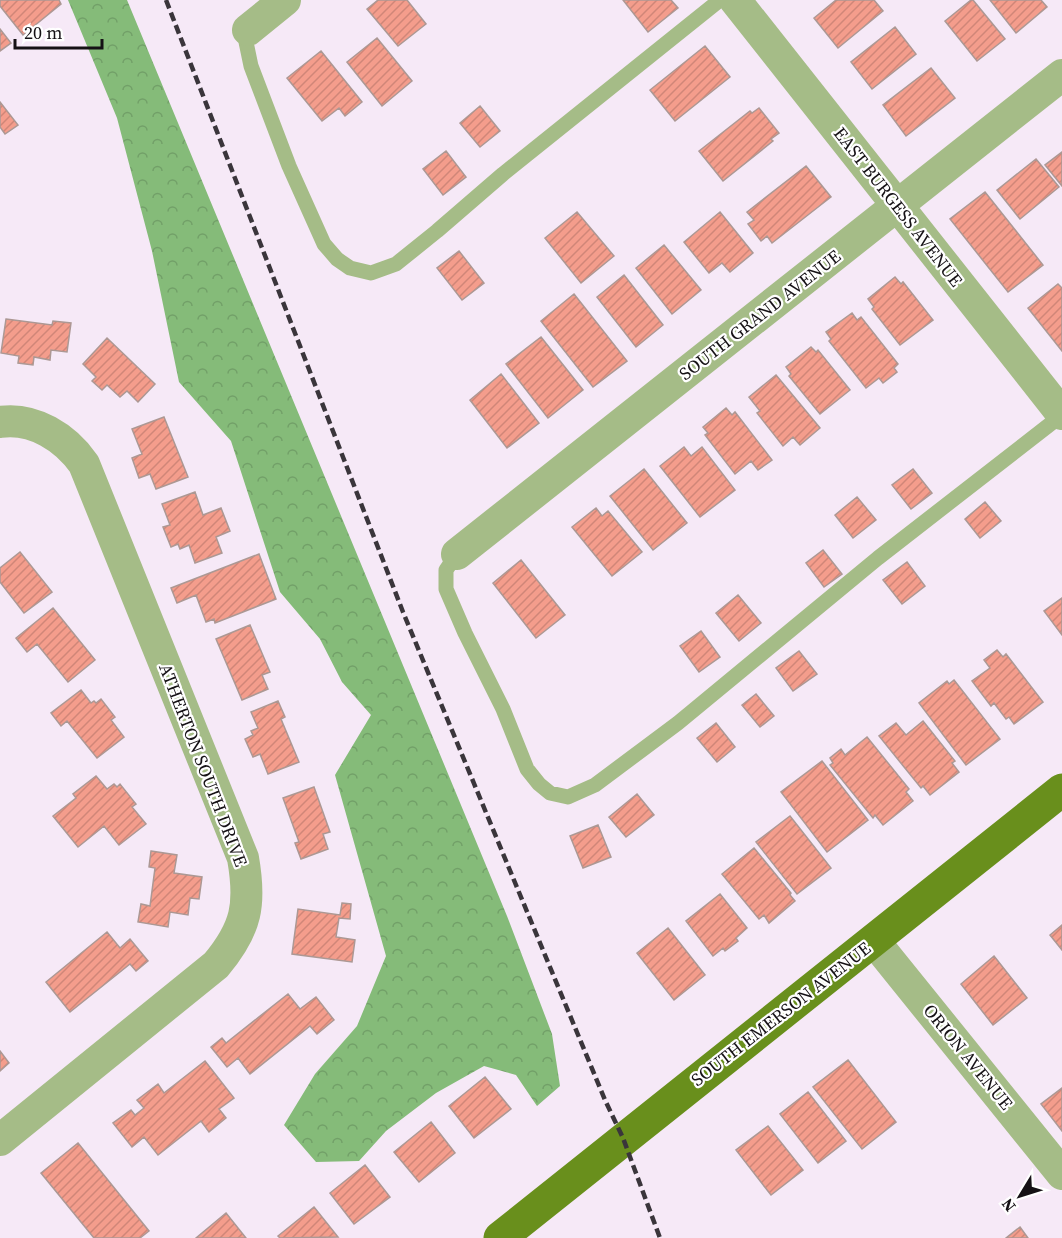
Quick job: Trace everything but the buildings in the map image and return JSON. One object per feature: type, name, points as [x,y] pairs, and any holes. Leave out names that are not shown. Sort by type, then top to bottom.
[{"type":"main road","name":"SOUTH EMERSON AVENUE","points":[[500,1238],[1062,790]]},
{"type":"street","points":[[248,30],[285,0]]},
{"type":"street","name":"EAST BURGESS AVENUE","points":[[735,0],[1062,414]]},
{"type":"street","name":"SOUTH GRAND AVENUE","points":[[457,554],[1062,75]]},
{"type":"street","name":"ATHERTON SOUTH DRIVE","points":[[0,422],[32,424],[44,429],[66,444],[84,464],[243,858],[248,896],[238,934],[216,965],[0,1140]]},
{"type":"street","name":"ORION AVENUE","points":[[874,941],[1062,1174]]},
{"type":"lane","points":[[248,30],[246,42],[251,66],[289,166],[324,244],[337,259],[350,268],[371,273],[396,264],[503,174],[720,0]]},
{"type":"lane","points":[[457,554],[446,570],[446,589],[503,709],[527,769],[550,793],[568,797],[595,785],[678,723],[878,558],[1062,414]]},
{"type":"green space","points":[[68,0],[127,0],[507,916],[552,1034],[560,1086],[537,1106],[516,1075],[484,1066],[436,1093],[386,1131],[359,1161],[316,1162],[284,1125],[315,1074],[357,1026],[386,956],[335,775],[371,715],[342,682],[320,639],[280,592],[231,441],[179,382],[152,251],[117,118]]},
{"type":"railway","points":[[166,0],[403,612],[605,1100],[623,1138],[660,1238]]}]
